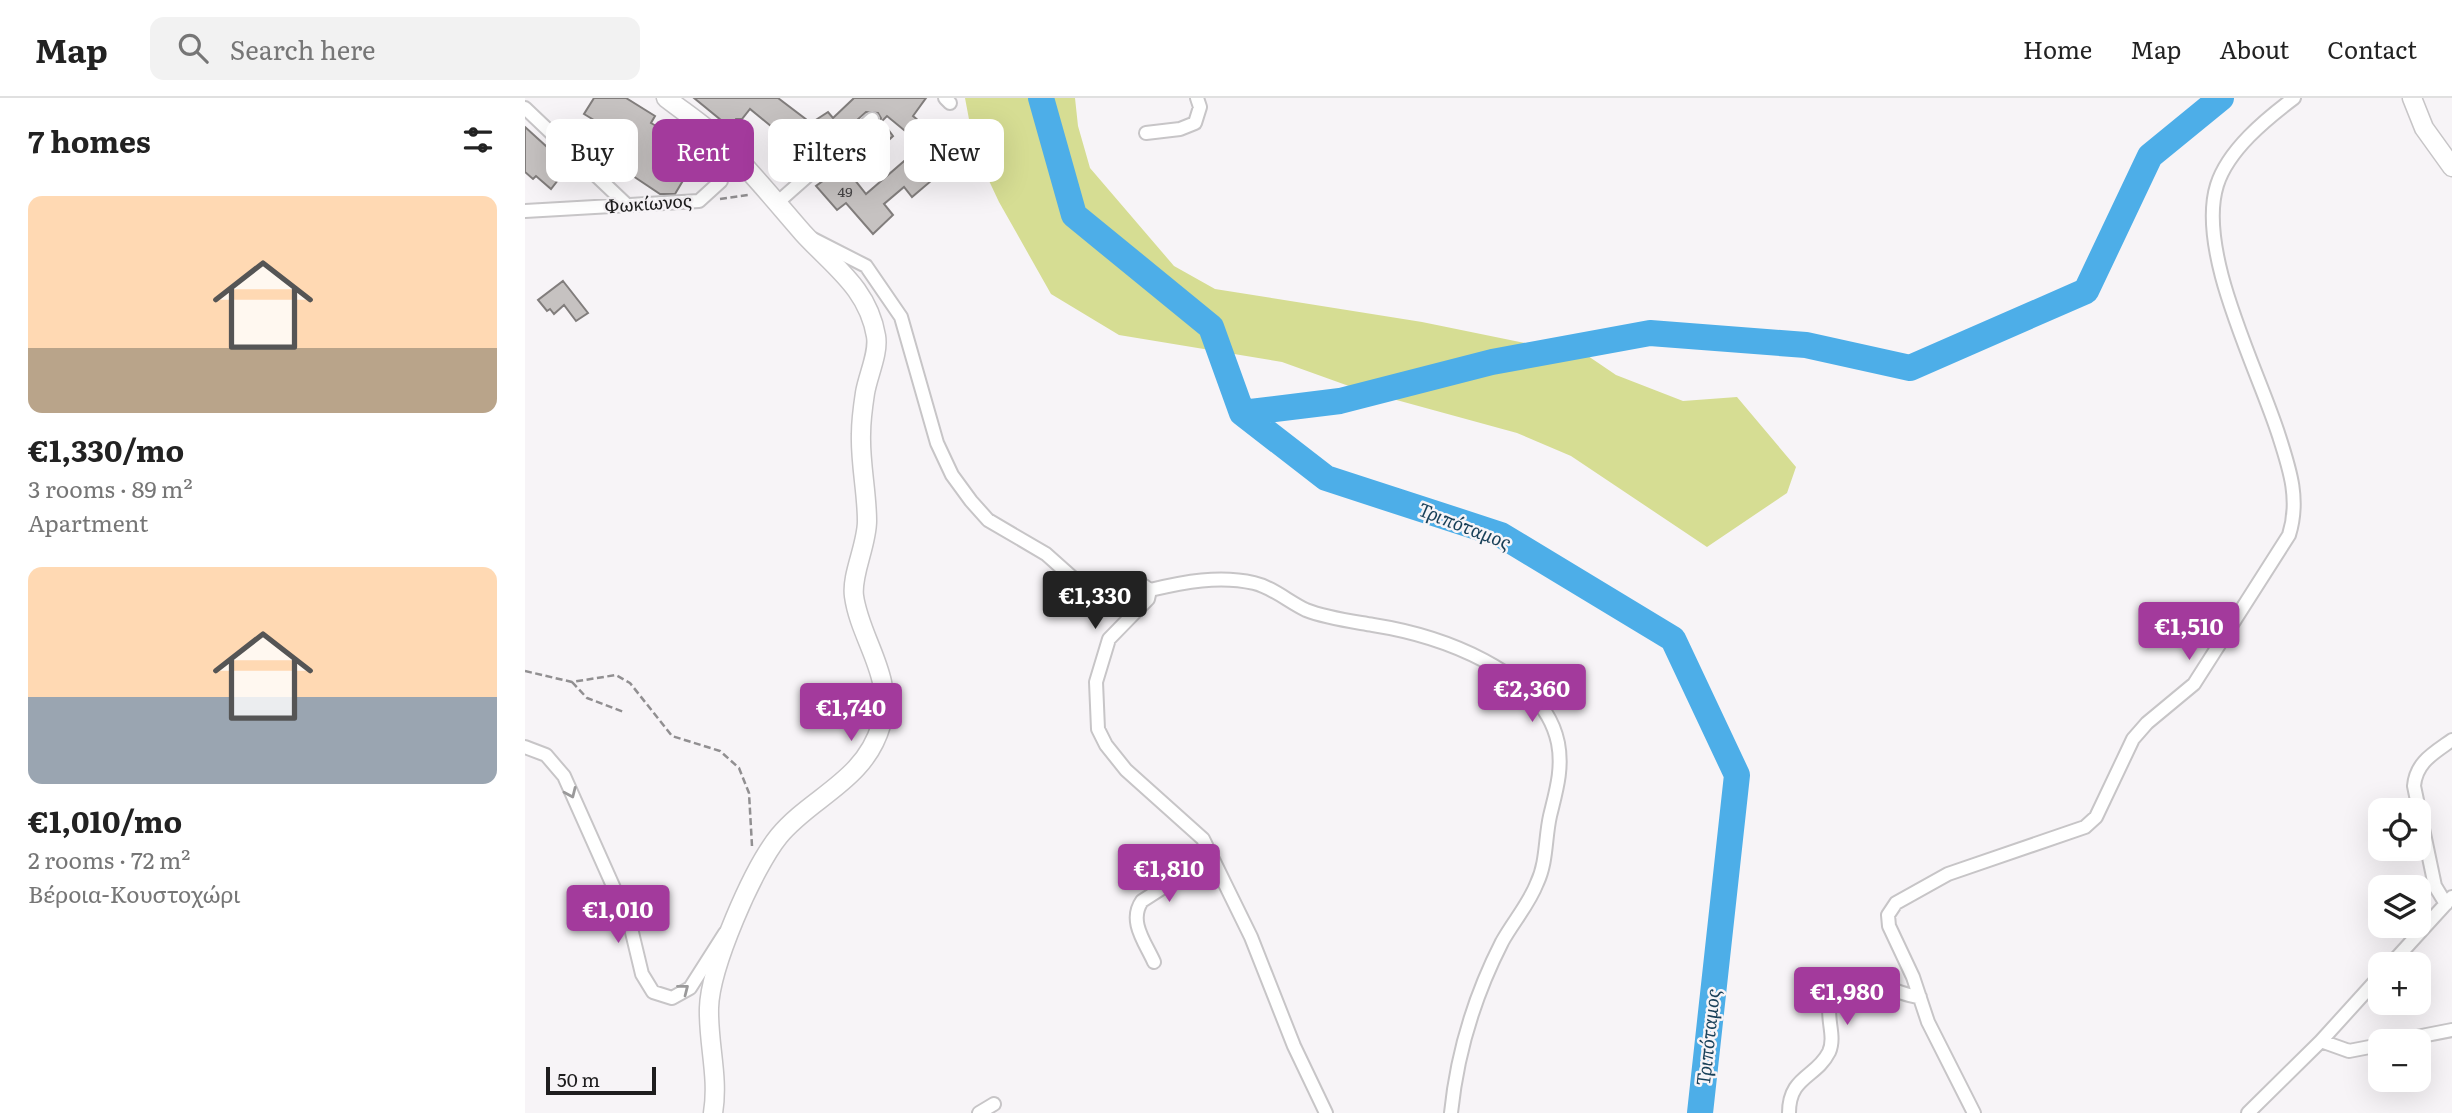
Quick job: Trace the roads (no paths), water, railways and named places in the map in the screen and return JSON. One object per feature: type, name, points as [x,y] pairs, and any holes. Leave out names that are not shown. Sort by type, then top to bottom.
[{"type":"street","points":[[1146,133],[1180,129],[1195,123],[1200,107],[1197,98]]},
{"type":"street","points":[[1974,1113],[1928,1022],[1901,946],[1889,926],[1888,915],[1896,903],[1948,874],[2085,827],[2096,817],[2133,739],[2147,723],[2194,684],[2289,535],[2295,516],[2290,471],[2221,277],[2212,207],[2217,182],[2231,160],[2249,137],[2294,98]]},
{"type":"street","points":[[2412,98],[2424,128],[2452,167]]},
{"type":"street","points":[[668,99],[694,119]]},
{"type":"street","points":[[525,107],[627,205]]},
{"type":"street","points":[[713,1113],[716,1066],[709,1008],[714,978],[735,921],[757,873],[780,835],[851,775],[869,751],[881,727],[885,705],[883,681],[853,593],[866,547],[867,519],[861,433],[865,393],[877,338],[867,304],[848,275],[807,236],[754,177]]},
{"type":"street","name":"Φωκίωνος","points":[[525,211],[699,201],[719,182]]},
{"type":"street","points":[[777,202],[800,182]]},
{"type":"street","points":[[807,236],[851,256],[879,280],[901,317],[937,443],[952,475],[988,520],[1046,554],[1083,587],[1132,582],[1142,583],[1150,590]]},
{"type":"street","points":[[1150,590],[1222,578],[1257,583],[1306,610],[1344,620],[1409,631],[1473,656],[1503,672],[1529,691],[1552,724],[1560,766],[1544,861],[1538,883],[1507,934],[1481,988],[1461,1051],[1451,1113]]},
{"type":"street","points":[[1150,590],[1148,599],[1109,639],[1096,682],[1098,729],[1106,745],[1126,769],[1203,839],[1251,937],[1294,1046],[1326,1113]]},
{"type":"street","points":[[2402,952],[2449,901],[2435,886],[2414,786],[2415,773],[2424,760],[2452,740]]},
{"type":"street","points":[[525,747],[546,755],[564,776],[630,924],[642,974],[653,992],[672,998],[690,988],[712,950],[735,921]]},
{"type":"street","points":[[1154,962],[1135,920],[1136,909],[1142,901],[1212,856]]},
{"type":"street","points":[[1789,1113],[1789,1098],[1800,1079],[1829,1052],[1832,1038],[1829,1003],[1836,990],[1846,982],[1861,980],[1920,997]]},
{"type":"street","points":[[2248,1113],[2321,1041],[2368,989]]},
{"type":"street","points":[[2431,1034],[2452,1030]]},
{"type":"street","points":[[2321,1041],[2349,1051],[2368,1047]]},
{"type":"street","points":[[979,1113],[994,1104]]},
{"type":"waterway","name":"Τριπόταμος","points":[[1041,98],[1074,215],[1211,327],[1242,413],[1326,478],[1501,535],[1673,639],[1737,775],[1700,1113]]},
{"type":"waterway","points":[[1242,413],[1340,401],[1492,362],[1650,333],[1806,345],[1910,368],[2086,291],[2150,156],[2221,98]]}]
